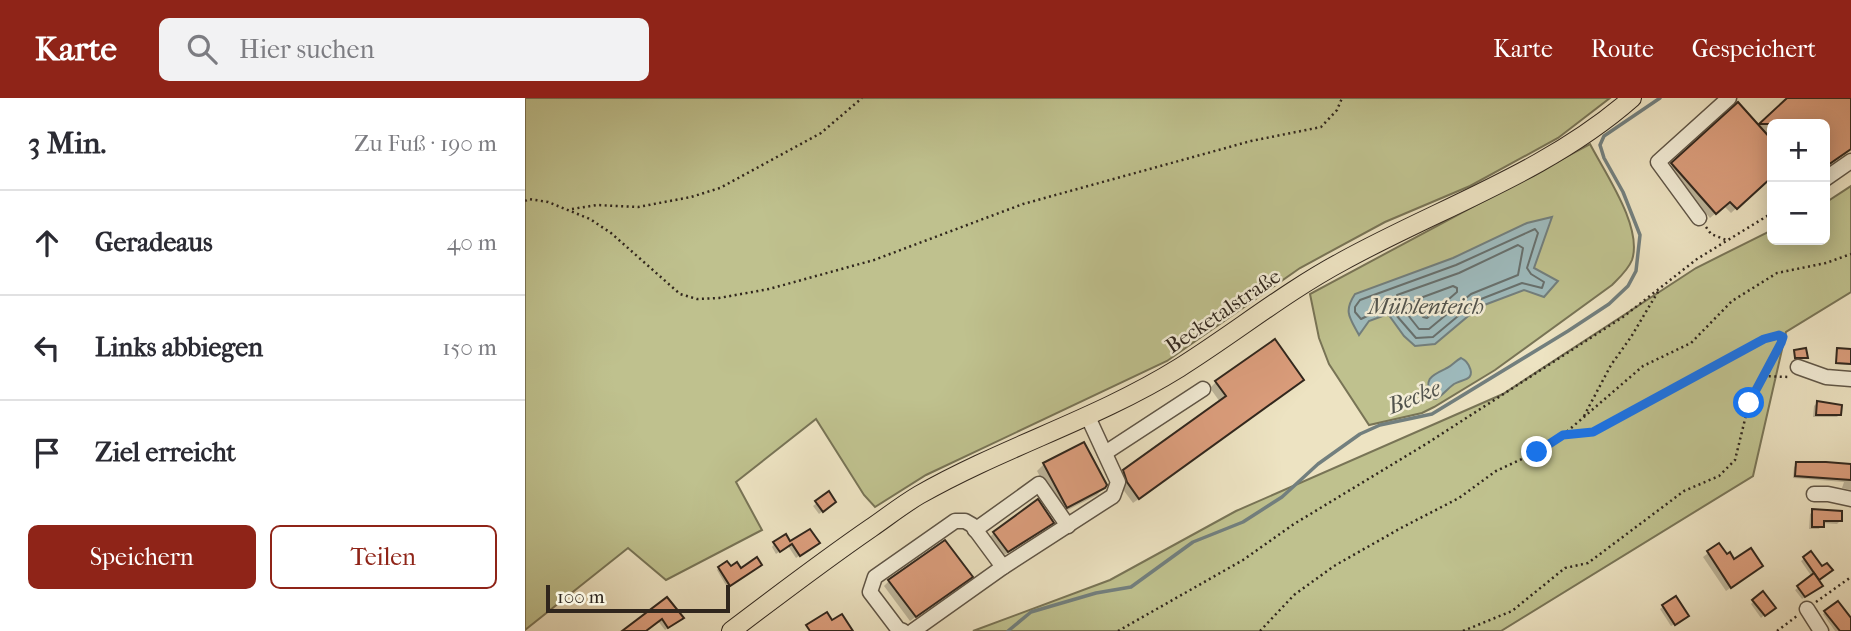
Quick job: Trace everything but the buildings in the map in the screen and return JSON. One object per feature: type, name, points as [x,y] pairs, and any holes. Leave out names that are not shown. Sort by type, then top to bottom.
[{"type":"main road","name":"Becketalstraße","points":[[730,631],[835,553],[919,496],[1007,452],[1087,417],[1179,368],[1282,297],[1343,260],[1514,176],[1563,148],[1632,98]]},
{"type":"street","points":[[1699,218],[1658,162],[1729,98]]},
{"type":"street","points":[[1830,176],[1851,161]]},
{"type":"street","points":[[1798,367],[1826,377],[1851,379]]},
{"type":"street","points":[[1105,453],[1203,390]]},
{"type":"street","points":[[913,631],[1003,567],[1113,496],[1118,482],[1087,417]]},
{"type":"street","points":[[975,530],[1039,484],[1068,526]]},
{"type":"street","points":[[1814,494],[1851,499]]},
{"type":"street","points":[[903,631],[898,629],[870,592],[875,577],[955,521],[965,521],[975,530],[1003,567]]},
{"type":"street","points":[[1807,608],[1821,631]]},
{"type":"path","points":[[569,209],[597,205],[638,207],[691,197],[720,188],[821,133],[862,98]]},
{"type":"path","points":[[525,201],[529,199],[548,202],[590,219],[611,233],[680,294],[697,299],[719,299],[769,289],[874,260],[1024,204],[1251,141],[1321,127],[1337,110],[1342,98]]},
{"type":"path","points":[[1118,631],[1243,560],[1294,524],[1426,444],[1623,317],[1726,240],[1767,216]]},
{"type":"path","points":[[1699,218],[1711,233],[1726,240]]},
{"type":"path","points":[[1260,631],[1294,594],[1334,566],[1459,498],[1496,471],[1537,452],[1563,435],[1643,366],[1691,343],[1732,300],[1777,273],[1826,263],[1851,254]]},
{"type":"path","points":[[1583,419],[1611,365],[1661,287]]},
{"type":"path","points":[[1463,631],[1512,611],[1565,568],[1588,563],[1684,492],[1719,476],[1735,460],[1749,403],[1783,337],[1779,335],[1764,339],[1593,432],[1563,435]]},
{"type":"path","points":[[1763,376],[1790,377],[1798,367]]},
{"type":"green space","points":[[525,98],[1610,98],[1558,138],[1470,186],[1385,222],[1300,268],[1167,361],[926,475],[875,507],[864,495],[816,419],[736,482],[762,530],[666,580],[628,548],[525,630]]},
{"type":"green space","points":[[1590,144],[1621,200],[1632,232],[1632,260],[1626,270],[1612,285],[1495,370],[1434,407],[1422,413],[1369,425],[1329,364],[1319,338],[1310,294]]},
{"type":"green space","points":[[1851,186],[1851,292],[1786,332],[1753,476],[1501,631],[973,631],[1110,580],[1236,511],[1503,394],[1696,268],[1767,232],[1767,245],[1830,245],[1830,200]]},
{"type":"water","name":"Mühlenteich","points":[[1552,217],[1534,268],[1558,281],[1544,297],[1524,290],[1479,307],[1435,344],[1415,346],[1388,314],[1369,321],[1359,335],[1349,310],[1355,294],[1453,258],[1527,223]]},
{"type":"water","points":[[1461,358],[1469,366],[1470,377],[1454,384],[1436,399],[1431,398],[1428,386],[1430,378]]},
{"type":"waterway","name":"Becke","points":[[1008,631],[1031,612],[1096,593],[1131,587],[1193,542],[1243,522],[1282,497],[1318,464],[1360,434],[1380,425],[1432,414],[1609,304],[1628,286],[1636,271],[1640,235],[1600,145],[1604,136],[1660,98]]},
{"type":"route","points":[[1537,452],[1563,435],[1593,432],[1764,339],[1779,335],[1783,337],[1781,343],[1749,403]]}]
